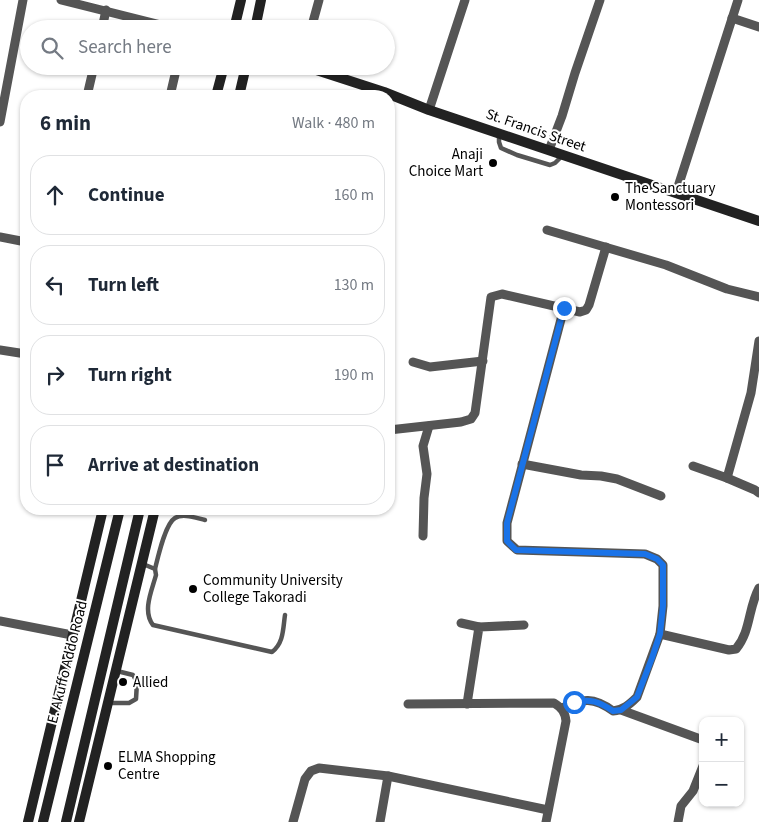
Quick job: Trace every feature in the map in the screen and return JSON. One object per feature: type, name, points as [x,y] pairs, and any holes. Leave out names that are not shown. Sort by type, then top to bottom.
[{"type":"main road","points":[[236,20],[241,0]]},
{"type":"main road","points":[[257,20],[261,0]]},
{"type":"main road","points":[[218,90],[222,75]]},
{"type":"main road","points":[[240,90],[244,75]]},
{"type":"main road","name":"St. Francis Street","points":[[330,75],[373,90]]},
{"type":"main road","name":"St. Francis Street","points":[[395,98],[759,221]]},
{"type":"main road","points":[[28,822],[101,515]]},
{"type":"main road","name":"E. Akuffo Addo Road","points":[[43,822],[119,515]]},
{"type":"main road","points":[[66,822],[139,515]]},
{"type":"main road","points":[[79,822],[153,515]]},
{"type":"street","points":[[0,122],[23,0]]},
{"type":"street","points":[[61,0],[143,20]]},
{"type":"street","points":[[313,20],[319,0]]},
{"type":"street","points":[[429,110],[465,0]]},
{"type":"street","points":[[549,150],[600,0]]},
{"type":"street","points":[[676,193],[738,0]]},
{"type":"street","points":[[104,20],[106,10]]},
{"type":"street","points":[[732,18],[759,26]]},
{"type":"street","points":[[88,90],[92,75]]},
{"type":"street","points":[[171,90],[174,75]]},
{"type":"street","points":[[547,230],[606,246],[666,265],[727,289],[759,297]]},
{"type":"street","points":[[0,237],[20,241]]},
{"type":"street","points":[[395,429],[471,419],[474,413],[483,361],[491,298],[502,294],[580,312],[586,310],[606,246]]},
{"type":"street","points":[[564,308],[507,523],[507,541],[516,550],[645,554],[657,559],[663,565],[663,606],[660,634],[637,697],[621,710]]},
{"type":"street","points":[[727,478],[751,393],[759,341]]},
{"type":"street","points":[[0,350],[20,353]]},
{"type":"street","points":[[414,362],[430,367],[483,361]]},
{"type":"street","points":[[423,536],[427,474],[422,446],[429,426]]},
{"type":"street","points":[[522,464],[581,475],[617,479],[661,496]]},
{"type":"street","points":[[693,466],[727,478],[759,493]]},
{"type":"street","points":[[660,634],[729,650],[736,649],[746,632],[753,602],[759,588]]},
{"type":"street","points":[[0,621],[72,635]]},
{"type":"street","points":[[461,623],[479,627],[524,625]]},
{"type":"street","points":[[467,704],[479,627]]},
{"type":"street","points":[[562,708],[574,702],[587,700],[601,703],[613,711],[621,710],[699,739]]},
{"type":"street","points":[[408,704],[554,703],[562,708],[566,721],[546,822]]},
{"type":"street","points":[[293,822],[305,779],[311,771],[319,768],[388,776],[548,810]]},
{"type":"street","points":[[380,822],[388,776]]},
{"type":"street","points":[[678,822],[681,806],[693,792],[699,776]]},
{"type":"lane","points":[[499,134],[499,142],[502,148],[517,155],[550,165],[555,164],[563,155]]},
{"type":"lane","points":[[206,520],[186,516],[175,518],[168,525],[155,569],[156,574],[147,612],[148,619],[153,625],[272,652],[278,647],[281,640],[285,615]]},
{"type":"lane","points":[[141,564],[155,569]]},
{"type":"lane","points":[[108,703],[129,703],[136,699],[137,682],[133,675],[116,670]]},
{"type":"place","name":"Anaji Choice Mart","points":[[493,163]]},
{"type":"place","name":"The Sanctuary Montessori","points":[[615,197]]},
{"type":"place","name":"Community University College Takoradi","points":[[193,589]]},
{"type":"place","name":"Allied","points":[[123,682]]},
{"type":"place","name":"ELMA Shopping Centre","points":[[108,766]]},
{"type":"route","points":[[564,308],[538,412],[507,523],[507,541],[516,550],[628,555],[645,554],[657,559],[663,565],[663,606],[660,634],[637,697],[632,703],[621,710],[613,711],[601,703],[587,700],[574,702]]}]
